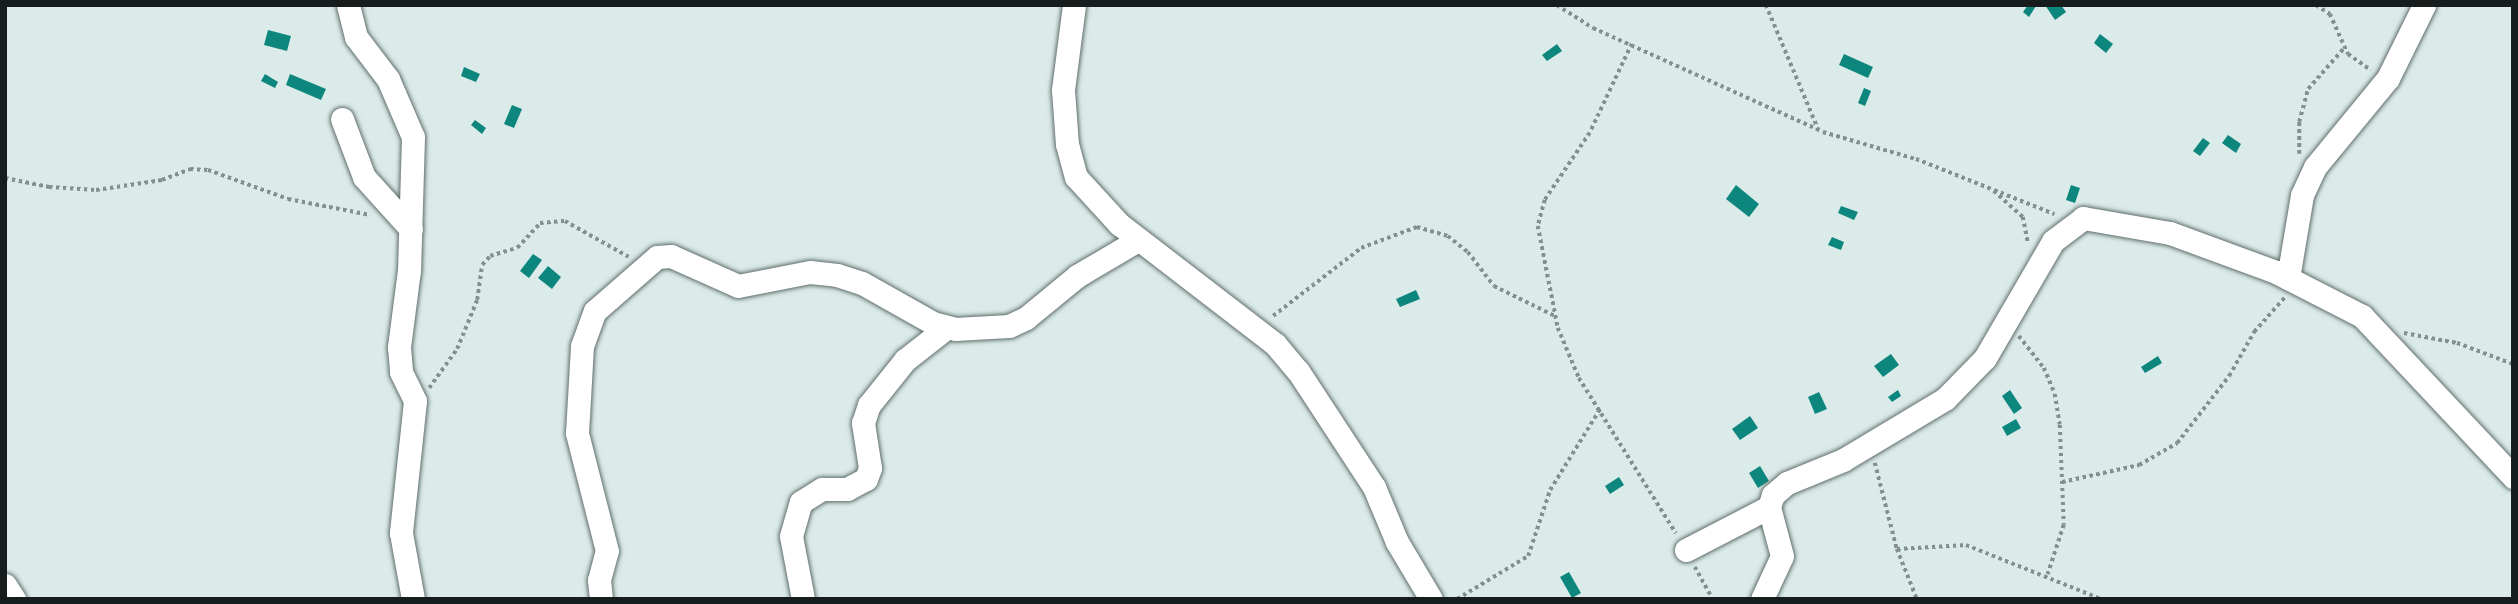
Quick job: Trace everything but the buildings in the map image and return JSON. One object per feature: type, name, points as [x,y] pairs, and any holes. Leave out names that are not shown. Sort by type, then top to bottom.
[{"type":"street","points":[[348,5],[356,37],[388,79],[413,137],[399,347],[401,372],[415,401],[401,533],[413,599]]},
{"type":"street","points":[[1074,5],[1063,90],[1067,144],[1076,177],[1138,240],[1275,344],[1331,421],[1374,487],[1397,542],[1431,599]]},
{"type":"street","points":[[2294,281],[2302,195],[2315,167],[2388,78],[2424,5]]},
{"type":"street","points":[[342,119],[364,177],[406,225]]},
{"type":"street","points":[[1686,550],[1769,507],[1787,483],[1871,444],[1945,399],[1997,340],[2053,242],[2071,224],[2092,218],[2170,233],[2294,281],[2362,316],[2513,477]]},
{"type":"street","points":[[601,599],[599,580],[607,551],[577,432],[582,346],[595,311],[657,257],[671,256],[737,286],[810,272],[837,275],[862,283],[946,328],[1009,326],[1026,318],[1077,276],[1138,240]]},
{"type":"street","points":[[803,599],[791,536],[801,502],[822,489],[847,489],[866,479],[870,468],[863,423],[869,405],[905,360],[946,328]]},
{"type":"street","points":[[1762,599],[1782,556],[1769,507]]},
{"type":"street","points":[[5,585],[14,599]]},
{"type":"path","points":[[1557,5],[1593,28],[1819,131],[1916,159],[2048,210],[2071,224]]},
{"type":"path","points":[[1766,5],[1819,131]]},
{"type":"path","points":[[2316,5],[2330,14],[2344,48],[2355,61],[2388,78]]},
{"type":"path","points":[[1632,44],[1590,133],[1545,200],[1538,226],[1555,316],[1579,378],[1686,550],[1713,599]]},
{"type":"path","points":[[2302,195],[2299,148],[2302,104],[2315,77],[2344,48]]},
{"type":"path","points":[[5,178],[49,187],[96,190],[162,180],[190,169],[208,170],[288,199],[406,225]]},
{"type":"path","points":[[1989,187],[2024,217],[2029,234],[2025,255]]},
{"type":"path","points":[[415,401],[454,355],[477,300],[482,265],[490,256],[517,248],[540,223],[565,221],[621,254],[657,257]]},
{"type":"path","points":[[1247,321],[1283,312],[1360,248],[1417,227],[1432,229],[1460,243],[1494,286],[1555,316]]},
{"type":"path","points":[[2062,482],[2139,465],[2177,443],[2229,376],[2254,332],[2294,281]]},
{"type":"path","points":[[2374,328],[2457,344],[2513,364]]},
{"type":"path","points":[[1997,340],[2022,337],[2052,385],[2060,425],[2064,525],[2048,574]]},
{"type":"path","points":[[1457,599],[1528,556],[1550,490],[1600,410]]},
{"type":"path","points":[[1871,444],[1897,549],[1917,599]]},
{"type":"path","points":[[1897,549],[1966,545],[2048,574],[2101,599]]}]
